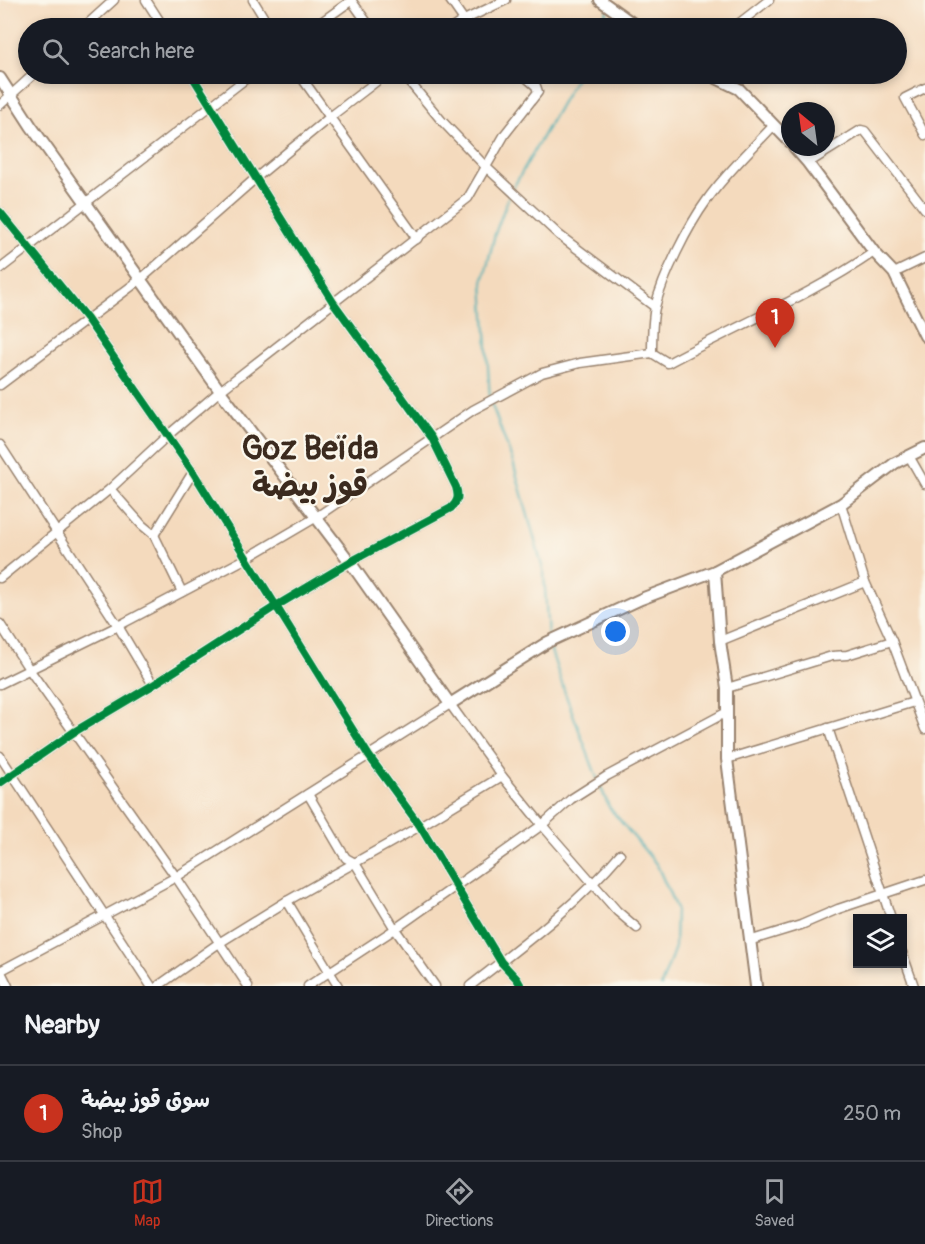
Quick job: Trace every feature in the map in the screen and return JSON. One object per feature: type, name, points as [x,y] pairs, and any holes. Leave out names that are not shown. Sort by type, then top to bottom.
[{"type":"main road","points":[[600,0],[625,18]]},
{"type":"main road","points":[[0,78],[85,203],[220,391],[350,562],[450,704],[548,642],[641,599],[715,571],[841,504],[895,463],[925,448]]},
{"type":"main road","points":[[729,84],[739,89],[781,132]]},
{"type":"main road","points":[[802,156],[874,252],[894,273],[925,336]]},
{"type":"main road","points":[[715,571],[720,641],[727,688],[727,759],[752,940],[756,986]]},
{"type":"street","points":[[94,18],[114,0]]},
{"type":"street","points":[[146,0],[158,18]]},
{"type":"street","points":[[253,0],[264,18]]},
{"type":"street","points":[[328,18],[352,0],[364,18]]},
{"type":"street","points":[[450,0],[463,18]]},
{"type":"street","points":[[468,18],[506,0]]},
{"type":"street","points":[[746,18],[769,0]]},
{"type":"street","points":[[0,105],[22,84]]},
{"type":"street","points":[[0,783],[74,732],[153,685],[276,606],[350,562],[451,508],[457,502],[459,495],[432,438],[333,302],[197,84]]},
{"type":"street","points":[[0,269],[238,84]]},
{"type":"street","points":[[306,84],[417,239]]},
{"type":"street","points":[[0,385],[141,279],[257,177],[373,84]]},
{"type":"street","points":[[411,84],[441,120],[486,167],[559,235],[655,307]]},
{"type":"street","points":[[0,578],[110,489],[166,436],[220,391],[468,198],[505,134],[538,92],[534,84]]},
{"type":"street","points":[[925,88],[905,98],[925,135]]},
{"type":"street","points":[[652,353],[655,307],[676,256],[707,200],[774,125]]},
{"type":"street","points":[[808,163],[861,130],[865,131],[925,209]]},
{"type":"street","points":[[0,212],[87,319],[193,472],[369,756],[420,826],[501,962],[517,979],[520,986]]},
{"type":"street","points":[[0,684],[118,626],[247,558],[315,518],[473,410],[542,373],[580,363],[652,353],[668,363],[853,267],[874,252]]},
{"type":"street","points":[[894,273],[925,258]]},
{"type":"street","points":[[0,445],[118,626],[153,685]]},
{"type":"street","points":[[909,456],[925,484]]},
{"type":"street","points":[[154,535],[193,472]]},
{"type":"street","points":[[110,489],[154,535],[182,592]]},
{"type":"street","points":[[841,504],[865,582],[892,641],[925,729]]},
{"type":"street","points":[[720,641],[865,582]]},
{"type":"street","points":[[0,624],[29,669],[176,877],[248,986]]},
{"type":"street","points":[[727,688],[832,656],[847,655],[892,641]]},
{"type":"street","points":[[727,759],[914,702]]},
{"type":"street","points":[[8,986],[0,971],[176,877],[450,704],[502,776],[542,825],[616,911],[637,928]]},
{"type":"street","points":[[308,986],[455,887],[542,825],[571,799],[607,776],[727,712]]},
{"type":"street","points":[[828,728],[890,914]]},
{"type":"street","points":[[0,756],[151,986]]},
{"type":"street","points":[[158,986],[219,943],[502,776]]},
{"type":"street","points":[[308,794],[342,852],[346,858],[355,863],[395,928],[435,986]]},
{"type":"street","points":[[470,986],[560,916],[594,885],[620,854]]},
{"type":"street","points":[[752,940],[925,880]]},
{"type":"street","points":[[287,902],[338,986]]},
{"type":"street","points":[[907,964],[914,986]]},
{"type":"waterway","points":[[604,18],[608,9]]},
{"type":"waterway","points":[[513,188],[572,84]]},
{"type":"waterway","points":[[510,193],[495,234],[483,282],[490,400],[513,462],[544,573],[548,637]]},
{"type":"waterway","points":[[549,645],[597,778]]},
{"type":"waterway","points":[[599,783],[609,807],[657,865],[676,908],[675,947],[661,986]]},
{"type":"cycle path","points":[[0,783],[74,732],[153,685],[276,606],[350,562],[451,508],[457,499],[456,487],[432,438],[333,302],[197,84]]},
{"type":"cycle path","points":[[0,212],[87,319],[193,472],[369,756],[420,826],[501,962],[521,986]]},
{"type":"place","name":"سوق قوز بيضة","points":[[775,348]]},
{"type":"district","name":"Goz Beïda قوز بيضة","points":[[310,466]]}]
